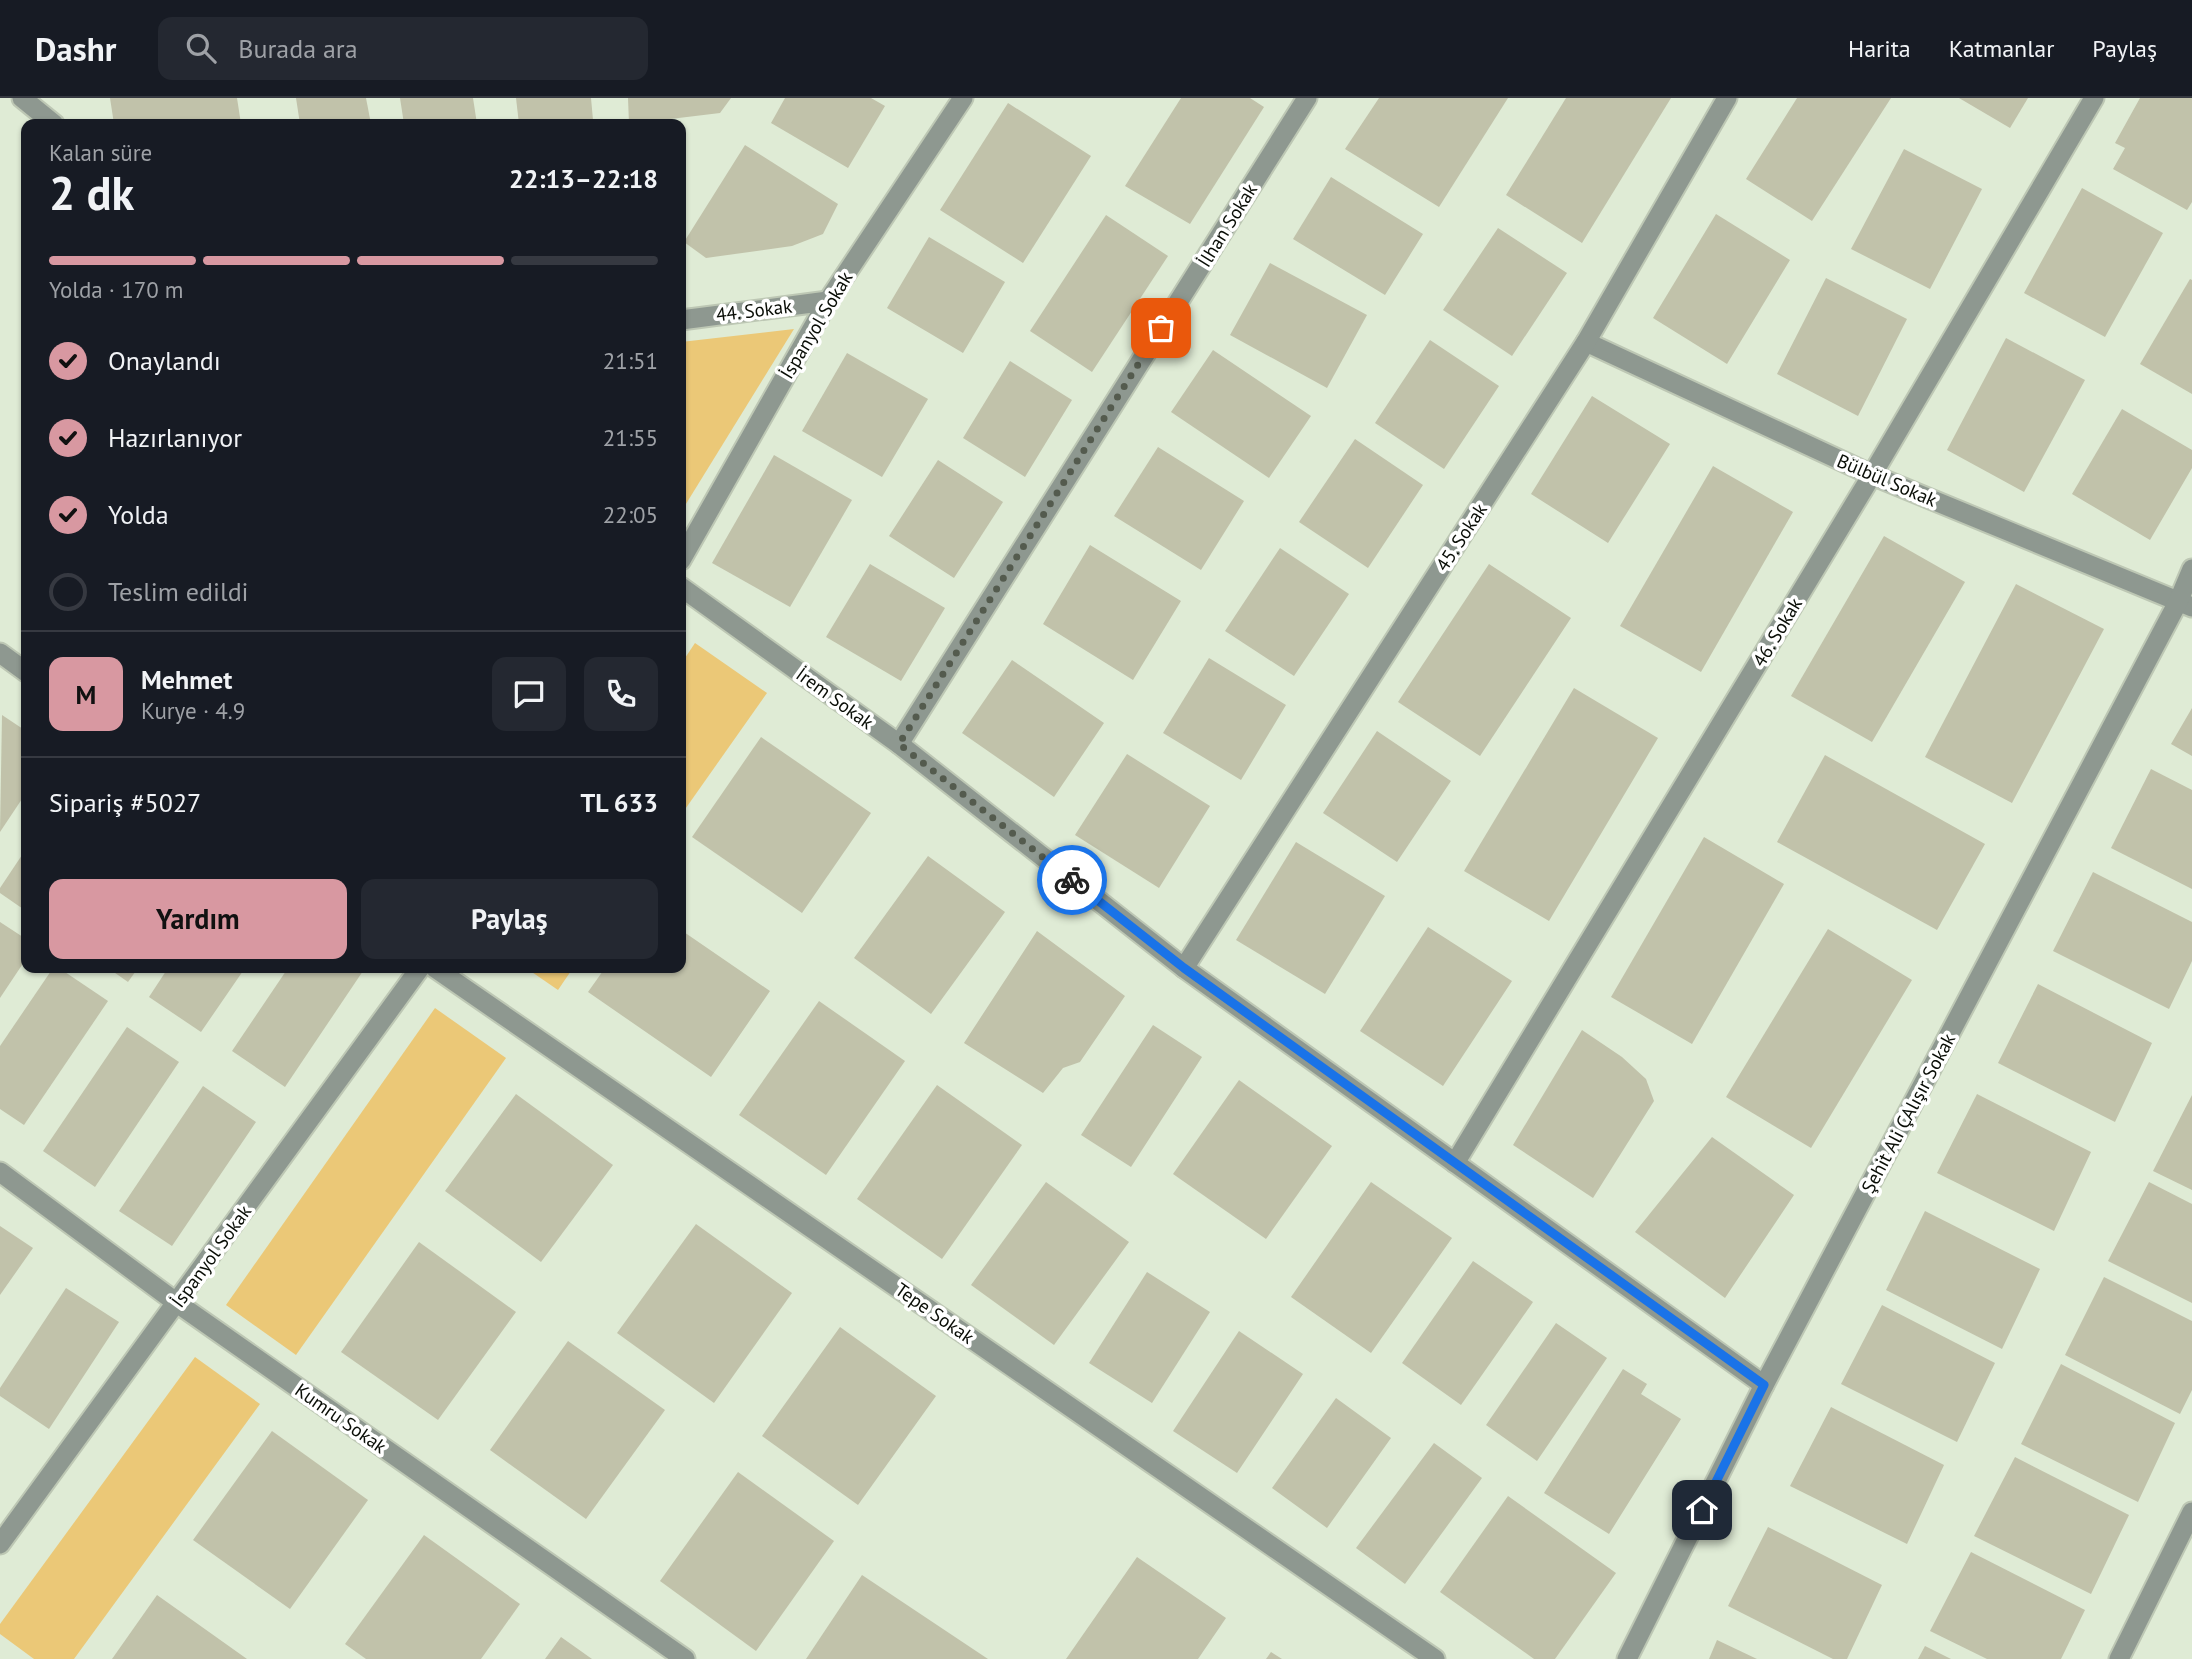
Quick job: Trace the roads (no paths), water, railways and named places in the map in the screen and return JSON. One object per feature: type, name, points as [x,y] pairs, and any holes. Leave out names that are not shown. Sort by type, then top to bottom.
[{"type":"street","points":[[22,98],[48,119]]},
{"type":"street","name":"İspanyol Sokak","points":[[686,551],[828,301],[963,98]]},
{"type":"street","name":"İlhan Sokak","points":[[899,744],[1307,98]]},
{"type":"street","name":"45. Sokak","points":[[1184,968],[1587,342],[1727,98]]},
{"type":"street","name":"46. Sokak","points":[[1455,1163],[1872,475],[2094,98]]},
{"type":"street","name":"44. Sokak","points":[[686,319],[828,301]]},
{"type":"street","name":"Bülbül Sokak","points":[[1587,342],[1872,475],[2185,604]]},
{"type":"street","name":"Şehit Ali ÇAlışır Sokak","points":[[1628,1659],[1764,1385],[2185,604],[2192,569]]},
{"type":"street","name":"İrem Sokak","points":[[686,591],[899,744],[1184,968],[1764,1385]]},
{"type":"street","points":[[0,653],[21,668]]},
{"type":"street","name":"İspanyol Sokak","points":[[0,1544],[416,973]]},
{"type":"street","name":"Tepe Sokak","points":[[442,973],[1435,1659]]},
{"type":"street","name":"Kumru Sokak","points":[[0,1172],[177,1303],[685,1659]]},
{"type":"street","points":[[2119,1659],[2192,1512]]}]
